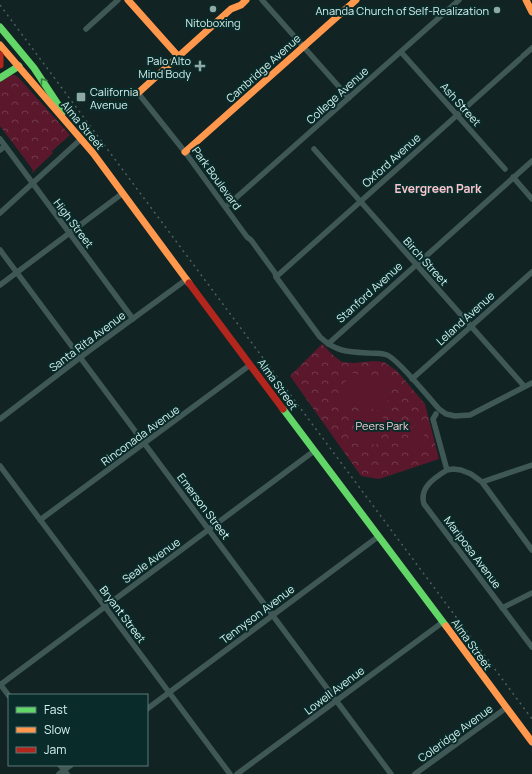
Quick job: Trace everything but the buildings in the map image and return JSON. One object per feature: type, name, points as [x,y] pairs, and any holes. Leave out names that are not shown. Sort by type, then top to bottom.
[{"type":"main road","points":[[128,0],[178,56]]},
{"type":"main road","points":[[138,93],[232,8],[236,0]]},
{"type":"main road","points":[[232,8],[241,5],[246,0]]},
{"type":"main road","name":"Cambridge Avenue","points":[[185,152],[356,0]]},
{"type":"main road","points":[[526,0],[532,12]]},
{"type":"main road","points":[[0,27],[51,92],[71,126]]},
{"type":"main road","name":"Alma Street","points":[[0,45],[71,126],[123,193],[532,742]]},
{"type":"main road","points":[[0,55],[0,65]]},
{"type":"main road","points":[[0,78],[19,66]]},
{"type":"street","points":[[86,29],[118,0]]},
{"type":"street","points":[[262,0],[304,46],[348,98]]},
{"type":"street","name":"College Avenue","points":[[229,204],[459,0]]},
{"type":"street","name":"Oxford Avenue","points":[[276,277],[532,48]]},
{"type":"street","name":"Ash Street","points":[[401,52],[505,169]]},
{"type":"street","name":"Park Boulevard","points":[[138,93],[185,152],[247,239],[250,240],[275,273],[276,277],[320,337],[328,344],[346,352],[386,355],[394,359],[439,409],[446,414],[461,416],[472,414],[532,383]]},
{"type":"street","name":"High Street","points":[[0,139],[2,148],[33,183],[133,319]]},
{"type":"street","points":[[0,213],[81,139]]},
{"type":"street","name":"Birch Street","points":[[314,149],[524,386]]},
{"type":"street","name":"Stanford Avenue","points":[[328,344],[415,264],[532,161]]},
{"type":"street","points":[[513,177],[532,199]]},
{"type":"street","points":[[0,285],[123,193]]},
{"type":"street","name":"Emerson Street","points":[[0,250],[391,774]]},
{"type":"street","name":"Leland Avenue","points":[[412,379],[532,272]]},
{"type":"street","name":"Santa Rita Avenue","points":[[0,419],[187,279]]},
{"type":"street","name":"Rinconada Avenue","points":[[40,520],[145,444],[250,365]]},
{"type":"street","points":[[436,414],[433,420],[447,470],[462,470],[471,474],[482,482],[532,550]]},
{"type":"street","name":"Seale Avenue","points":[[0,684],[314,451]]},
{"type":"street","points":[[482,482],[532,465]]},
{"type":"street","name":"Bryant Street","points":[[0,466],[230,774]]},
{"type":"street","name":"Mariposa Avenue","points":[[447,470],[425,489],[423,499],[424,504],[532,647]]},
{"type":"street","name":"Tennyson Avenue","points":[[148,708],[379,536]]},
{"type":"street","points":[[502,608],[532,593]]},
{"type":"street","name":"Lowell Avenue","points":[[237,774],[443,622]]},
{"type":"street","points":[[0,684],[8,695]]},
{"type":"street","name":"Coleridge Avenue","points":[[415,774],[506,708]]},
{"type":"green space","points":[[12,75],[19,78],[70,135],[52,151],[53,153],[31,174],[33,170],[0,126],[0,82]]},
{"type":"green space","name":"Peers Park","points":[[322,344],[342,362],[384,362],[397,371],[425,404],[439,459],[379,479],[361,476],[290,376]]},
{"type":"green space","points":[[348,372],[392,382],[385,412],[341,402]]},
{"type":"green space","points":[[360,411],[384,418],[376,445],[352,438]]},
{"type":"green space","points":[[413,425],[426,429],[419,451],[407,448]]},
{"type":"railway","points":[[0,5],[532,719]]},
{"type":"traffic: fast","points":[[0,27],[34,68],[63,112]]},
{"type":"traffic: fast","points":[[0,78],[19,66]]},
{"type":"traffic: fast","points":[[283,409],[446,626]]},
{"type":"traffic: slow","points":[[128,0],[178,56]]},
{"type":"traffic: slow","points":[[138,93],[231,9],[241,5],[246,0]]},
{"type":"traffic: slow","points":[[185,152],[356,0]]},
{"type":"traffic: slow","points":[[526,0],[532,12]]},
{"type":"traffic: slow","points":[[0,45],[93,153],[189,283]]},
{"type":"traffic: slow","points":[[446,626],[532,742]]},
{"type":"traffic: jam","points":[[0,55],[0,65]]},
{"type":"traffic: jam","points":[[189,283],[283,409]]},
{"type":"place","name":"Nitoboxing","points":[[213,9]]},
{"type":"place","name":"Ananda Church of Self-Realization","points":[[497,10]]},
{"type":"place","name":"Palo Alto Mind Body","points":[[200,66]]},
{"type":"place","name":"California Avenue","points":[[81,97]]},
{"type":"district","name":"Evergreen Park","points":[[438,188]]}]
